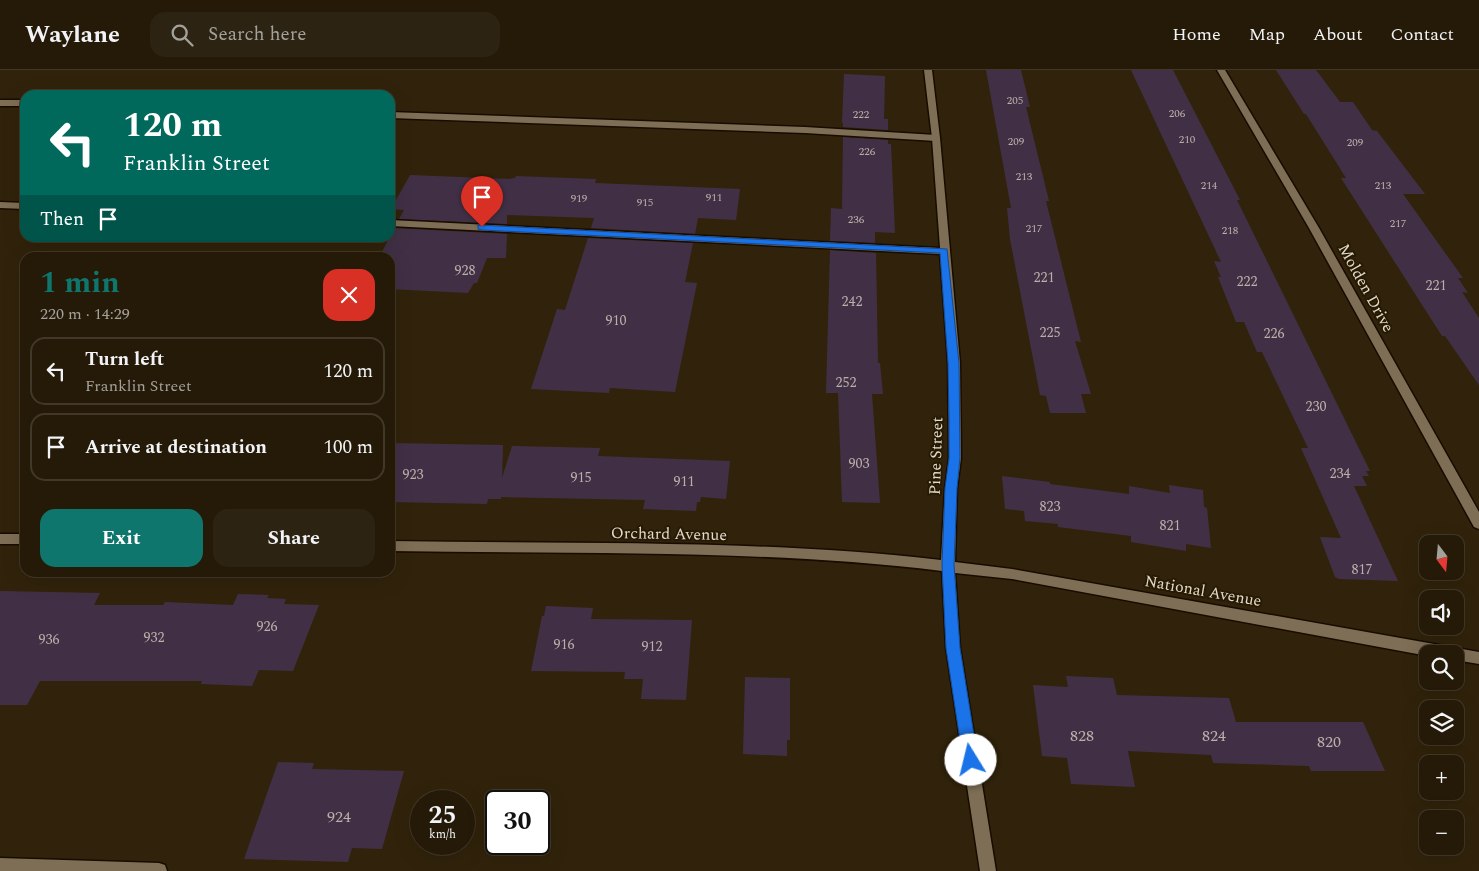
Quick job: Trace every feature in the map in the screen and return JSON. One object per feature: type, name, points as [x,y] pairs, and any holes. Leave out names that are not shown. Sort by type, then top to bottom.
[{"type":"street","name":"Pine Street","points":[[928,70],[936,138],[954,363],[955,458],[951,488],[948,565],[953,648],[988,871]]},
{"type":"street","name":"Molden Drive","points":[[1221,70],[1314,228],[1479,524]]},
{"type":"street","points":[[0,103],[20,103]]},
{"type":"street","points":[[395,115],[805,130],[936,138]]},
{"type":"street","points":[[0,205],[20,206]]},
{"type":"street","points":[[395,223],[944,251]]},
{"type":"street","points":[[0,539],[20,539]]},
{"type":"street","name":"Orchard Avenue","points":[[395,546],[782,554],[948,565]]},
{"type":"street","name":"National Avenue","points":[[948,565],[1012,574],[1419,648]]},
{"type":"street","points":[[1464,656],[1479,658]]},
{"type":"street","points":[[0,866],[159,871]]},
{"type":"building","points":[[986,70],[1021,70],[1030,107],[1026,107],[1049,201],[1046,201],[1081,342],[1075,341],[1091,394],[1081,394],[1086,413],[1050,413],[1046,396],[1040,395],[1010,239],[1007,208],[1011,208]]},
{"type":"building","points":[[1131,70],[1173,70],[1240,200],[1237,200],[1370,471],[1366,471],[1369,476],[1362,476],[1367,486],[1354,486],[1398,581],[1339,579],[1335,577],[1320,537],[1341,538],[1301,448],[1308,448],[1262,352],[1257,352],[1244,322],[1236,322],[1218,277],[1221,277],[1214,261],[1221,262]]},
{"type":"building","points":[[1276,70],[1316,70],[1340,102],[1353,102],[1372,130],[1377,131],[1425,194],[1403,194],[1463,278],[1458,278],[1468,293],[1462,292],[1479,318],[1479,385],[1445,336],[1442,336],[1341,178],[1346,178]]},
{"type":"building","points":[[844,74],[885,76],[884,119],[888,119],[888,130],[843,127]]},
{"type":"building","points":[[843,137],[888,140],[888,144],[891,144],[895,233],[875,232],[875,243],[830,241],[831,208],[842,209]]},
{"type":"building","points":[[410,175],[509,179],[516,176],[596,179],[595,183],[740,189],[736,220],[698,218],[695,234],[591,228],[594,218],[507,215],[507,224],[399,219],[404,210],[395,209],[395,202]]},
{"type":"building","points":[[395,228],[507,234],[506,258],[487,258],[477,283],[474,283],[468,293],[395,289],[395,252],[382,252],[387,242],[395,242]]},
{"type":"building","points":[[588,238],[693,243],[685,282],[697,283],[675,392],[610,388],[609,393],[531,389],[557,309],[565,310]]},
{"type":"building","points":[[830,250],[876,253],[878,363],[880,363],[883,394],[872,394],[880,503],[842,502],[838,393],[826,393]]},
{"type":"building","points":[[395,443],[503,445],[502,478],[512,446],[600,448],[598,456],[730,461],[726,499],[701,497],[700,502],[697,502],[696,511],[643,509],[645,500],[501,497],[501,499],[488,499],[487,504],[395,502]]},
{"type":"building","points":[[1002,476],[1129,494],[1129,486],[1170,493],[1169,485],[1203,490],[1204,507],[1207,508],[1211,548],[1186,544],[1186,551],[1131,542],[1131,536],[1058,527],[1058,524],[1025,521],[1024,511],[1005,509]]},
{"type":"building","points":[[0,591],[100,593],[94,605],[163,605],[165,602],[233,605],[238,594],[269,595],[267,598],[286,599],[284,604],[319,605],[293,671],[259,670],[252,686],[201,684],[202,681],[40,681],[27,705],[0,705]]},
{"type":"building","points":[[546,606],[593,608],[591,619],[692,620],[686,700],[641,699],[643,679],[624,679],[625,672],[531,671],[542,616],[544,616]]},
{"type":"building","points":[[1066,676],[1113,678],[1117,695],[1229,698],[1236,722],[1363,722],[1385,771],[1311,771],[1309,766],[1213,763],[1211,755],[1128,751],[1135,787],[1071,784],[1067,758],[1042,756],[1033,685],[1068,687]]},
{"type":"building","points":[[745,677],[790,678],[790,740],[787,740],[787,756],[743,754]]},
{"type":"building","points":[[278,762],[314,763],[312,769],[404,771],[382,849],[352,848],[348,862],[244,859]]},
{"type":"route","points":[[482,227],[944,251],[954,363],[955,458],[951,488],[948,565],[953,648],[971,760]]}]
